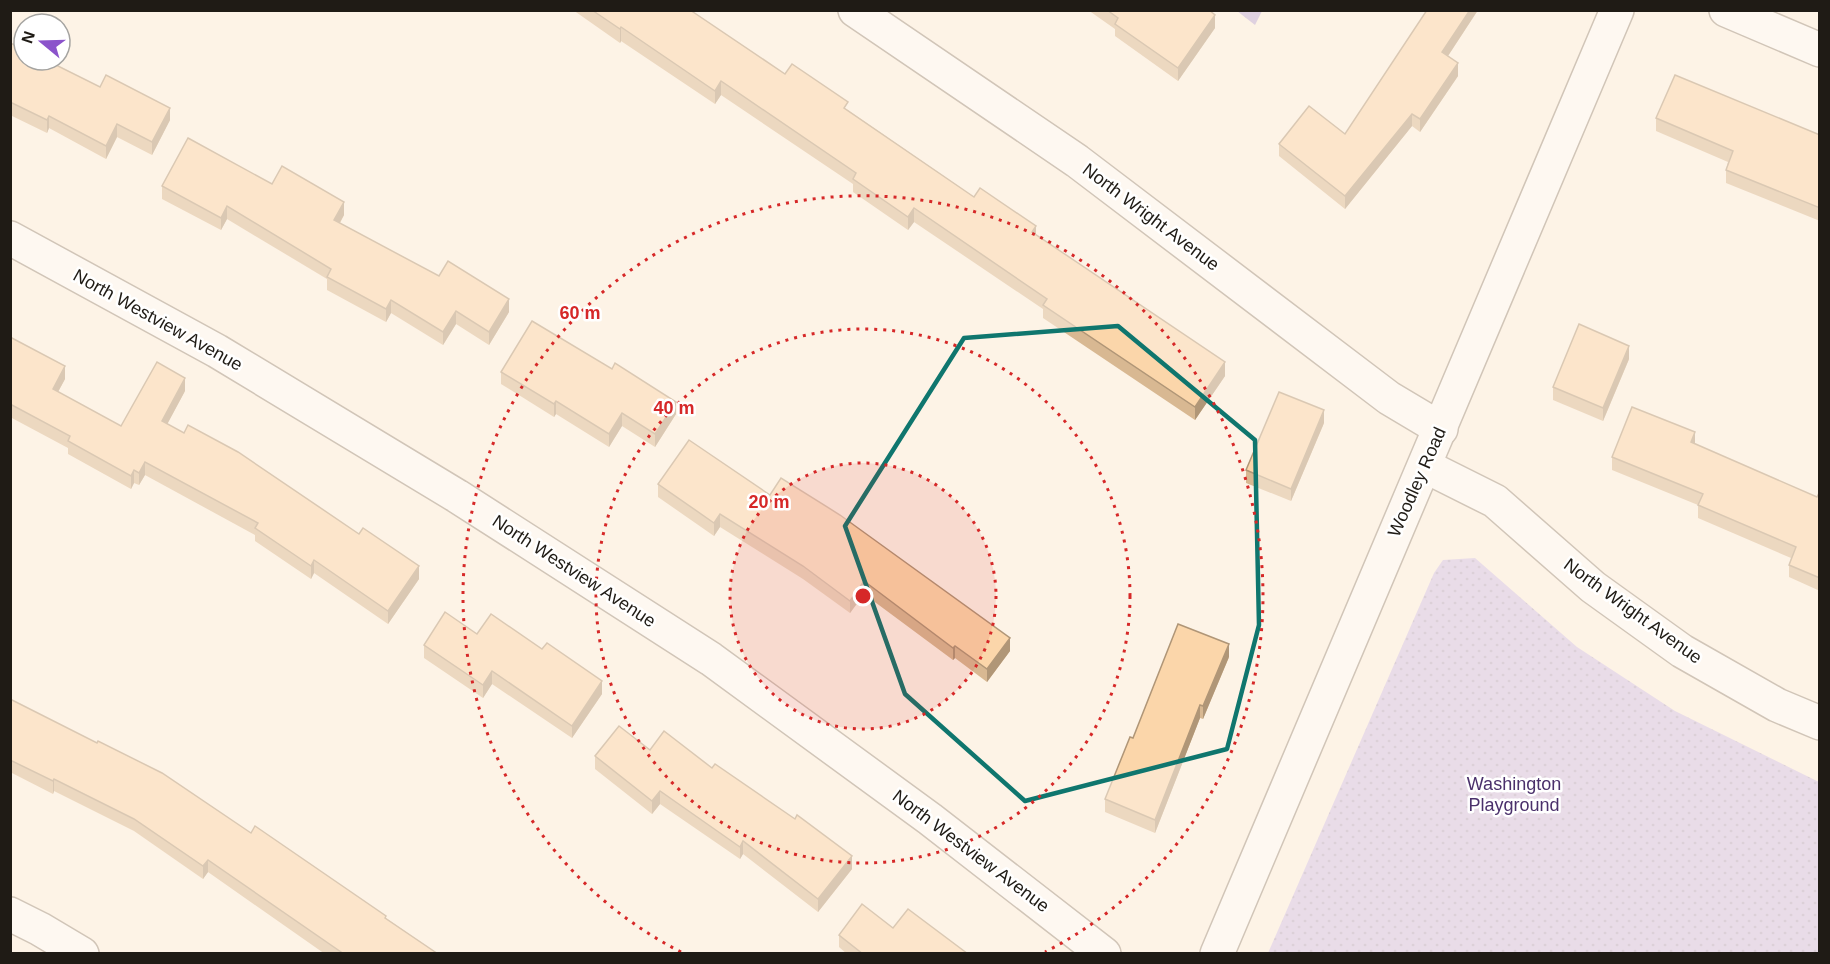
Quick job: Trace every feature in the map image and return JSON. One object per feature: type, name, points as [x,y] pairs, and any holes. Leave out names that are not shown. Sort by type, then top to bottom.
[{"type":"street","name":"North Wright Avenue","points":[[855,10],[1077,161],[1389,398],[1441,429]]},
{"type":"street","name":"Woodley Road","points":[[1217,954],[1617,10]]},
{"type":"street","points":[[1726,10],[1820,50]]},
{"type":"street","name":"North Westview Avenue","points":[[10,238],[217,351],[457,496],[711,658],[930,819],[1104,954]]},
{"type":"street","name":"North Wright Avenue","points":[[1425,466],[1495,501],[1593,587],[1682,651],[1778,705],[1820,723]]},
{"type":"street","points":[[10,914],[82,954]]},
{"type":"highlighted area","points":[[1118,326],[1255,440],[1259,625],[1227,749],[1025,801],[905,694],[845,526],[964,338]]},
{"type":"green space","points":[[1237,11],[1262,11],[1255,25]]},
{"type":"green space","name":"Washington Playground","points":[[1475,558],[1577,647],[1675,711],[1819,782],[1819,953],[1268,953],[1434,573],[1443,560]]},
{"type":"building","points":[[592,10],[690,10],[785,74],[792,64],[848,102],[844,108],[974,197],[980,188],[1036,226],[1032,232],[1225,362],[1195,407],[1043,305],[1047,299],[914,208],[908,217],[853,179],[856,173],[721,81],[715,91]]},
{"type":"building","points":[[1107,10],[1209,10],[1215,15],[1178,68],[1115,24],[1118,18]]},
{"type":"building","points":[[1427,10],[1470,10],[1442,52],[1458,63],[1420,119],[1412,114],[1345,196],[1279,144],[1309,106],[1345,134]]},
{"type":"building","points":[[10,43],[12,44],[12,72],[70,72],[100,87],[106,75],[170,108],[152,142],[117,124],[106,146],[49,116],[47,120],[10,102]]},
{"type":"building","points":[[1675,75],[1820,135],[1820,208],[1726,170],[1733,151],[1656,118]]},
{"type":"building","points":[[188,138],[272,184],[282,166],[344,202],[334,220],[439,276],[448,261],[509,299],[489,332],[456,311],[443,332],[391,300],[386,309],[327,277],[331,269],[227,206],[221,218],[162,186]]},
{"type":"building","points":[[532,321],[612,369],[615,363],[676,402],[655,434],[622,413],[609,434],[556,401],[554,404],[501,372]]},
{"type":"building","points":[[1579,324],[1629,346],[1603,408],[1553,387]]},
{"type":"building","points":[[10,337],[65,366],[53,389],[121,426],[157,362],[185,378],[162,421],[184,433],[188,425],[238,452],[359,534],[363,528],[419,566],[388,611],[314,560],[311,566],[255,528],[258,523],[145,462],[139,473],[134,470],[131,476],[68,441],[70,436],[10,404]]},
{"type":"building","points":[[1279,392],[1324,410],[1291,489],[1246,470]]},
{"type":"building","points":[[1632,407],[1695,432],[1691,442],[1817,497],[1820,491],[1820,578],[1789,565],[1796,547],[1698,505],[1703,494],[1612,457]]},
{"type":"building","points":[[689,440],[770,495],[781,478],[840,515],[1010,638],[987,669],[955,646],[953,648],[864,581],[850,601],[803,566],[720,514],[714,523],[658,484]]},
{"type":"building","points":[[445,612],[477,634],[491,614],[542,649],[547,643],[602,681],[572,726],[492,671],[483,685],[424,645]]},
{"type":"building","points":[[1178,624],[1229,644],[1203,706],[1200,705],[1155,820],[1105,799],[1130,737],[1133,738]]},
{"type":"building","points":[[10,699],[162,773],[251,833],[255,826],[438,954],[344,954],[208,860],[203,866],[134,819],[10,760]]},
{"type":"building","points":[[619,726],[650,750],[664,731],[712,768],[715,764],[795,819],[797,815],[852,856],[818,899],[743,841],[740,847],[660,791],[652,801],[595,756]]},
{"type":"building","points":[[862,904],[893,928],[908,909],[968,954],[863,954],[839,935]]}]
